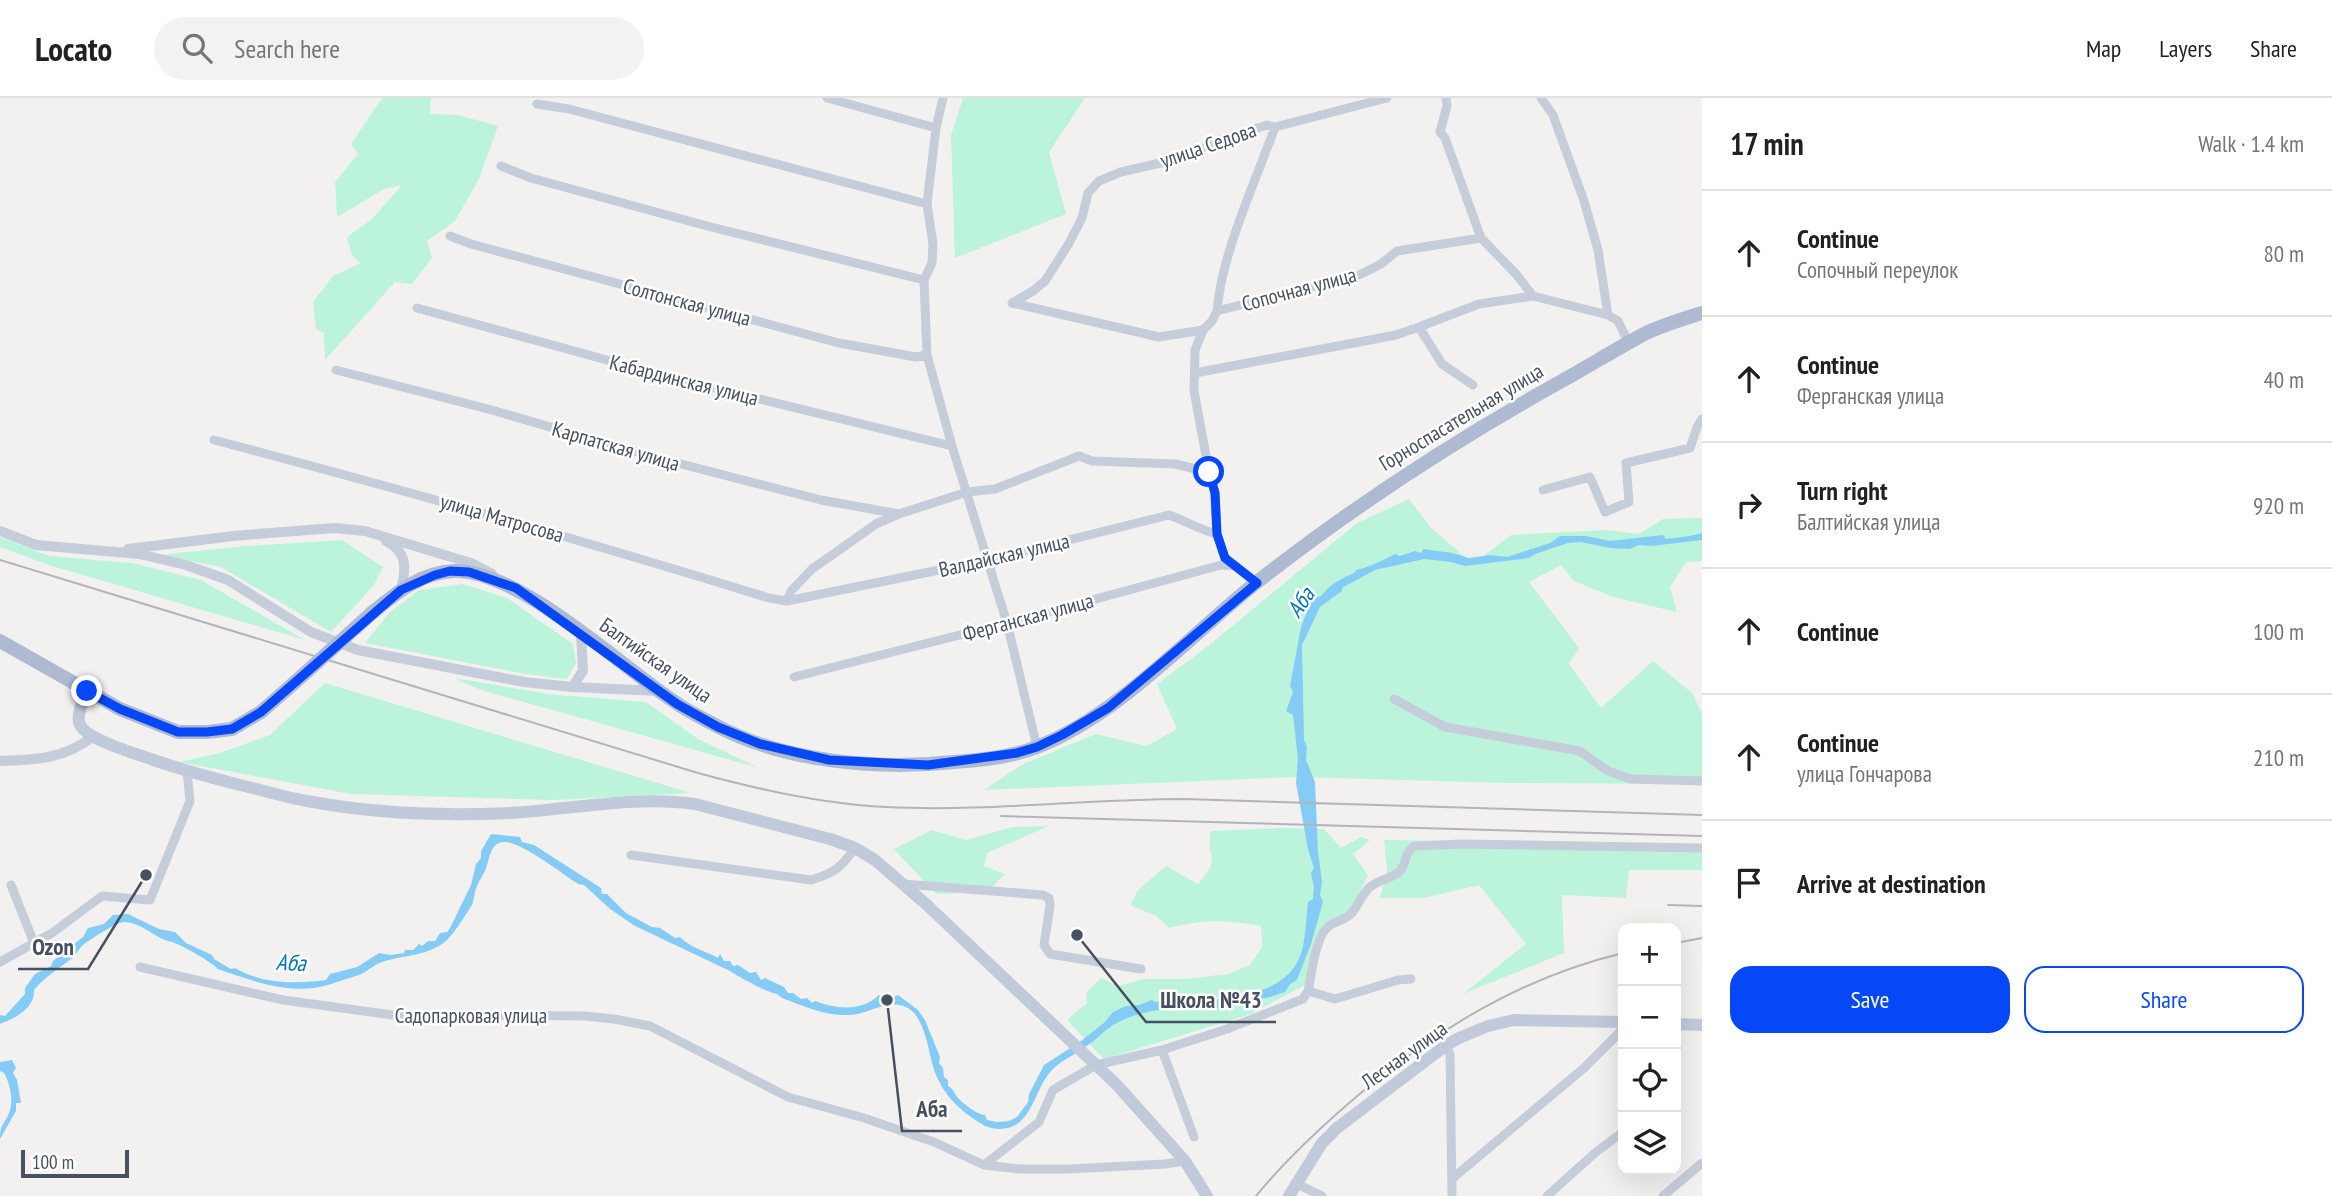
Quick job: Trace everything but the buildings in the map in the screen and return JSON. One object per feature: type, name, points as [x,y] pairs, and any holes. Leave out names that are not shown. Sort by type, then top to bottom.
[{"type":"main road","name":"Горноспасательная улица","points":[[1257,583],[1359,506],[1495,419],[1647,332],[1702,313]]},
{"type":"main road","name":"Балтийская улица","points":[[0,641],[120,709],[178,732],[232,729],[261,712],[401,590],[427,577],[450,571],[469,572],[516,588],[677,704],[718,727],[760,744],[829,760],[928,765],[1017,753],[1037,747],[1108,708],[1257,583]]},
{"type":"main road","points":[[87,691],[79,714],[79,723],[83,730],[94,736],[187,771],[306,801],[400,811],[508,813],[646,801],[677,801],[830,839],[855,848],[875,860],[903,884],[1116,1084],[1185,1161],[1207,1196]]},
{"type":"main road","name":"Лесная улица","points":[[1289,1196],[1322,1143],[1337,1128],[1459,1038],[1488,1026],[1514,1020],[1618,1022]]},
{"type":"main road","points":[[1681,1024],[1702,1025]]},
{"type":"street","points":[[827,98],[936,128]]},
{"type":"street","points":[[943,98],[936,128],[927,204],[933,244],[932,263],[925,280],[927,355],[951,446],[1007,623],[1037,747]]},
{"type":"street","name":"улица Седова","points":[[1203,330],[1159,337],[1012,303],[1045,281],[1082,218],[1088,192],[1099,181],[1121,172],[1182,158],[1219,140],[1268,125],[1275,127],[1387,98]]},
{"type":"street","points":[[1446,98],[1447,106],[1440,132],[1445,138],[1481,238],[1533,296]]},
{"type":"street","points":[[1541,98],[1553,115],[1584,201],[1598,250],[1608,315]]},
{"type":"street","points":[[537,104],[569,109],[927,204]]},
{"type":"street","points":[[1217,311],[1233,243],[1275,127]]},
{"type":"street","points":[[501,166],[531,178],[711,227],[925,280]]},
{"type":"street","name":"Солтонская улица","points":[[450,236],[483,248],[839,342],[916,357],[927,355]]},
{"type":"street","name":"Сопочная улица","points":[[1203,330],[1217,311],[1359,275],[1381,264],[1397,251],[1481,238]]},
{"type":"street","points":[[1195,373],[1396,335],[1479,304],[1533,296],[1608,315],[1618,321],[1629,343]]},
{"type":"street","name":"Кабардинская улица","points":[[418,308],[669,377],[951,446]]},
{"type":"street","points":[[1419,327],[1442,364],[1473,384]]},
{"type":"street","points":[[1203,330],[1195,350],[1194,391],[1215,493],[1217,534],[1225,558],[1257,583]]},
{"type":"street","name":"Карпатская улица","points":[[336,370],[821,500],[899,514]]},
{"type":"street","points":[[1542,490],[1590,477],[1605,512],[1629,502],[1626,463],[1690,448],[1702,419]]},
{"type":"street","name":"улица Матросова","points":[[214,440],[591,543],[769,598],[787,601]]},
{"type":"street","name":"Карпатская улица","points":[[787,601],[791,591],[812,569],[876,524],[967,492],[995,489],[1079,456],[1092,461],[1175,464],[1209,472]]},
{"type":"street","name":"Валдайская улица","points":[[787,601],[988,560],[1170,515],[1217,534]]},
{"type":"street","points":[[108,551],[334,528],[365,531],[471,563],[516,588]]},
{"type":"street","points":[[0,531],[36,545],[139,554],[186,565],[228,580],[311,632],[358,650],[524,682],[660,691]]},
{"type":"street","points":[[365,531],[391,544],[404,558],[401,590]]},
{"type":"street","name":"Ферганская улица","points":[[794,677],[1221,565],[1236,566]]},
{"type":"street","points":[[572,687],[583,671],[581,633]]},
{"type":"street","points":[[1394,699],[1445,727],[1580,751],[1608,771],[1631,779],[1702,781]]},
{"type":"street","points":[[0,761],[35,760],[70,752],[94,736]]},
{"type":"street","points":[[0,962],[52,933],[102,896],[150,900],[190,800],[187,771]]},
{"type":"street","points":[[984,1165],[1039,1122],[1053,1090],[1093,1063],[1162,1050],[1303,999],[1308,992],[1320,936],[1331,925],[1350,915],[1373,884],[1402,870],[1406,853],[1415,846],[1462,844],[1702,848]]},
{"type":"street","points":[[631,855],[811,880],[832,874],[855,848]]},
{"type":"street","points":[[903,884],[1043,895],[1049,898],[1050,905],[1044,945],[1050,954],[1141,969]]},
{"type":"street","points":[[11,885],[34,943]]},
{"type":"street","name":"Садопарковая улица","points":[[140,967],[283,1000],[422,1019],[468,1015],[585,1016],[650,1026],[788,1097],[864,1118],[934,1142],[984,1165],[1019,1169],[1069,1169],[1185,1161]]},
{"type":"street","points":[[1308,992],[1335,999],[1398,980],[1411,979]]},
{"type":"street","points":[[1453,1178],[1584,1068],[1618,1034]]},
{"type":"street","points":[[1445,1046],[1450,1054],[1452,1196]]},
{"type":"street","points":[[1162,1050],[1194,1137]]},
{"type":"street","points":[[1547,1196],[1618,1136]]},
{"type":"street","points":[[1663,1196],[1702,1163]]},
{"type":"street","points":[[1295,1184],[1322,1196]]},
{"type":"green space","points":[[382,98],[431,98],[430,114],[458,115],[498,126],[479,179],[455,221],[427,241],[432,258],[412,284],[395,282],[325,360],[324,333],[316,329],[313,302],[333,276],[361,263],[352,255],[347,237],[372,219],[402,185],[384,189],[337,217],[335,182],[358,154],[351,144]]},
{"type":"green space","points":[[963,98],[1085,98],[1049,152],[1066,214],[955,258],[951,135]]},
{"type":"green space","points":[[1409,499],[1431,528],[1473,564],[1511,535],[1607,530],[1639,534],[1663,519],[1702,518],[1702,561],[1686,562],[1670,587],[1677,612],[1613,597],[1574,581],[1561,565],[1529,582],[1579,648],[1569,664],[1601,708],[1653,661],[1692,693],[1702,713],[1702,784],[1507,783],[1295,777],[984,790],[1023,764],[1096,734],[1146,746],[1177,729],[1157,684],[1212,643],[1357,523]]},
{"type":"green space","points":[[0,537],[49,556],[132,563],[201,580],[305,640],[49,565],[0,547]]},
{"type":"green space","points":[[342,540],[383,567],[374,585],[331,632],[221,567],[160,555],[245,546]]},
{"type":"green space","points":[[463,584],[507,598],[573,644],[576,663],[567,679],[525,674],[365,643],[389,613],[419,590]]},
{"type":"green space","points":[[454,678],[548,694],[646,702],[698,739],[759,768],[481,690]]},
{"type":"green space","points":[[325,683],[691,793],[554,800],[351,794],[179,762],[220,753],[270,735]]},
{"type":"green space","points":[[1049,826],[987,853],[984,866],[1005,874],[987,892],[936,894],[894,849],[932,830],[966,840],[1013,827]]},
{"type":"green space","points":[[1324,829],[1341,848],[1361,837],[1370,840],[1353,854],[1368,875],[1347,919],[1325,926],[1305,985],[1251,1014],[1104,1059],[1067,1020],[1087,1003],[1086,993],[1101,978],[1119,986],[1144,979],[1188,979],[1228,974],[1250,965],[1262,947],[1261,926],[1215,921],[1169,928],[1156,916],[1130,905],[1138,890],[1166,866],[1198,884],[1212,862],[1211,831]]},
{"type":"green space","points":[[1384,840],[1702,845],[1702,870],[1629,870],[1626,898],[1562,895],[1564,953],[1463,994],[1526,944],[1479,885],[1424,898],[1380,898],[1387,869]]},
{"type":"water","points":[[1702,533],[1702,540],[1638,545],[1630,549],[1581,542],[1568,543],[1529,558],[1465,566],[1424,559],[1375,570],[1342,588],[1342,591],[1320,607],[1302,645],[1304,740],[1307,747],[1306,760],[1315,782],[1322,882],[1320,895],[1323,902],[1297,980],[1290,984],[1285,992],[1253,999],[1244,1004],[1223,1004],[1217,1009],[1150,1011],[1113,1025],[1053,1069],[1026,1115],[1011,1127],[996,1129],[985,1126],[952,1100],[935,1071],[921,1024],[907,1007],[891,1005],[857,1014],[840,1015],[815,1010],[782,998],[635,926],[610,909],[584,885],[578,884],[520,847],[504,842],[496,844],[492,850],[472,905],[457,928],[447,940],[433,949],[382,962],[359,975],[328,985],[286,988],[218,969],[181,946],[161,939],[137,925],[123,922],[85,944],[34,990],[28,1008],[0,1024],[0,1015],[5,1016],[25,994],[25,988],[35,974],[51,966],[53,961],[83,937],[88,928],[104,924],[113,915],[128,914],[159,929],[175,932],[186,943],[212,955],[231,969],[279,982],[326,980],[330,974],[357,967],[379,953],[391,955],[413,950],[419,944],[422,946],[428,941],[435,941],[440,933],[447,932],[450,928],[471,885],[481,851],[491,834],[520,837],[522,842],[534,845],[601,888],[602,894],[607,894],[626,913],[675,938],[680,937],[718,958],[720,954],[724,961],[730,961],[733,966],[738,965],[750,973],[756,972],[761,980],[765,978],[784,987],[788,993],[801,999],[848,1007],[865,1004],[886,993],[893,997],[898,995],[918,1010],[925,1020],[940,1057],[939,1063],[944,1077],[957,1097],[985,1115],[987,1120],[1009,1121],[1017,1117],[1028,1102],[1029,1094],[1044,1065],[1081,1041],[1113,1012],[1152,1000],[1190,999],[1195,1002],[1252,993],[1279,982],[1290,973],[1298,961],[1304,940],[1308,902],[1313,899],[1311,873],[1314,868],[1296,783],[1298,759],[1293,715],[1286,711],[1293,692],[1290,686],[1307,602],[1356,570],[1395,554],[1400,556],[1415,551],[1421,553],[1423,549],[1469,558],[1490,555],[1507,557],[1550,543],[1560,536],[1586,536],[1610,541],[1663,535],[1666,539]]},
{"type":"water","points":[[12,1060],[16,1068],[13,1073],[21,1103],[16,1103],[16,1111],[0,1139],[11,1098],[6,1077],[0,1071],[0,1062]]},
{"type":"railway","points":[[0,560],[698,773],[815,799],[923,808],[1184,799],[1702,815]]},
{"type":"railway","points":[[1001,816],[1702,836]]},
{"type":"railway","points":[[1668,905],[1702,906]]},
{"type":"railway","points":[[1681,942],[1702,938]]},
{"type":"railway","points":[[1256,1196],[1294,1154],[1334,1116],[1422,1046],[1517,990],[1587,963],[1618,954]]},
{"type":"place","name":"Ozon","points":[[146,875]]},
{"type":"place","name":"Школа №43","points":[[1077,935]]},
{"type":"place","name":"Аба","points":[[887,1000]]},
{"type":"route","points":[[87,691],[120,709],[178,732],[232,729],[261,712],[401,590],[420,580],[450,571],[469,572],[516,588],[677,704],[718,727],[760,744],[829,760],[928,765],[1017,753],[1062,735],[1108,708],[1257,583],[1225,558],[1217,534],[1215,493],[1209,472]]}]
